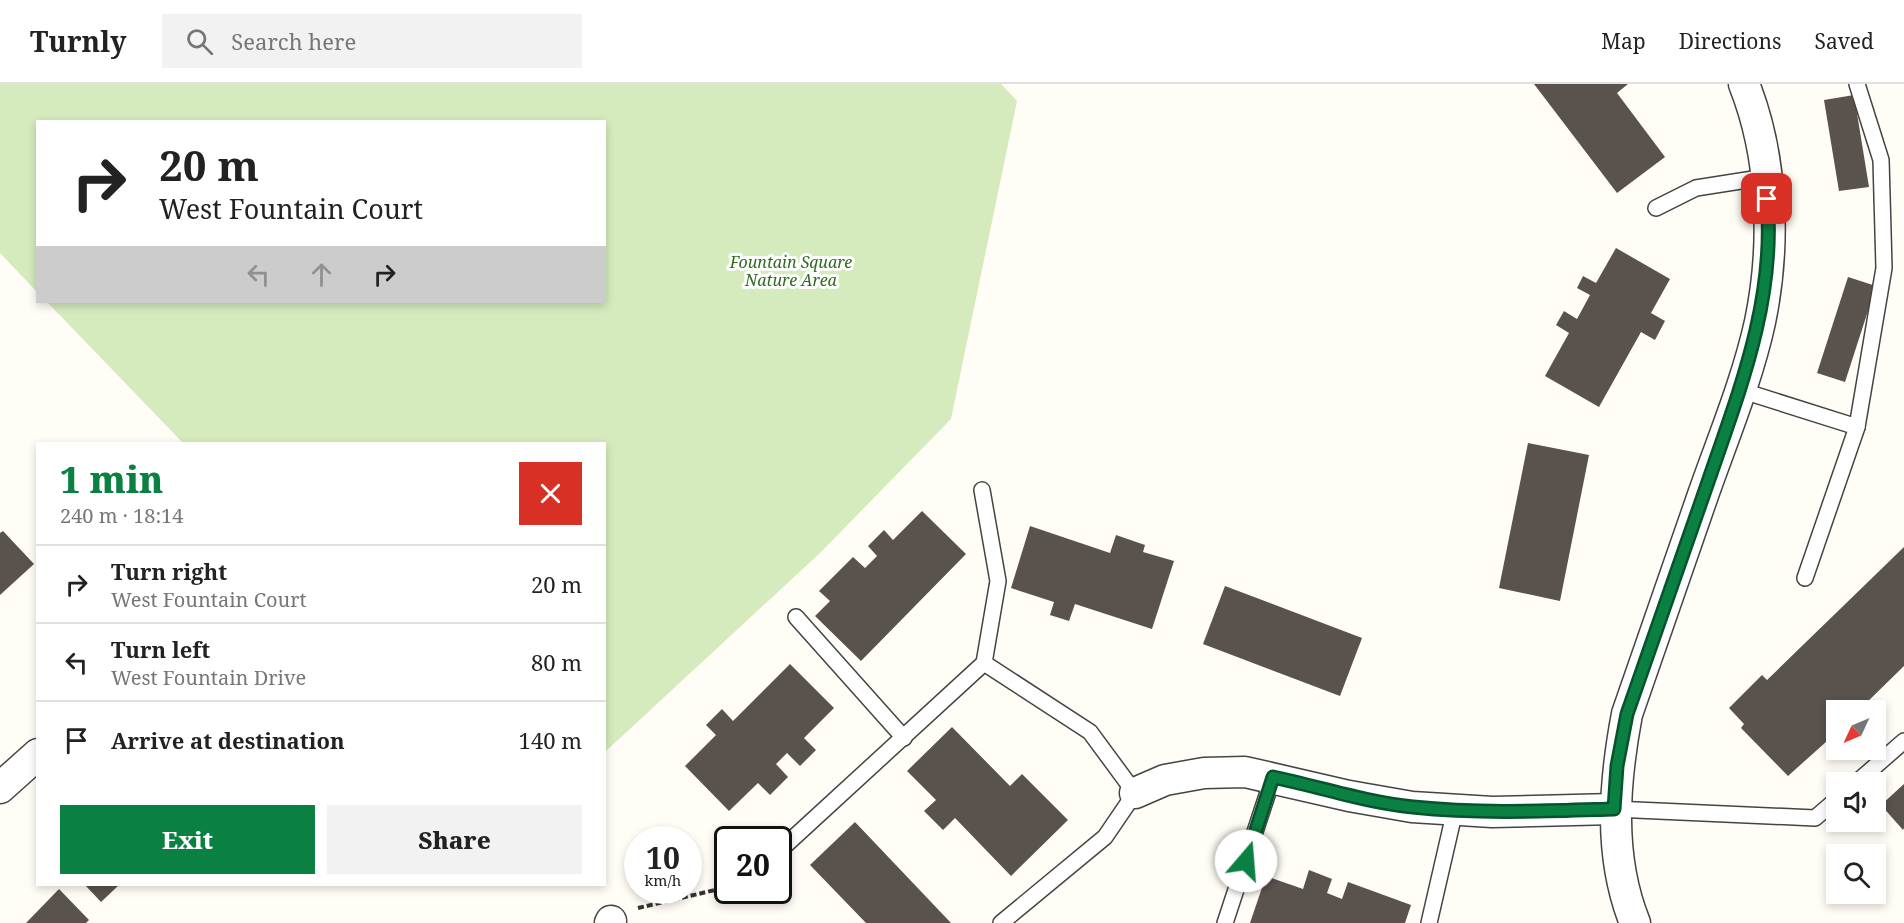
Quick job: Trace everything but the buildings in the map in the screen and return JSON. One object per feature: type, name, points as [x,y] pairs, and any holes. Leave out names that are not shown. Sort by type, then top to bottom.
[{"type":"street","points":[[1635,923],[1619,862],[1614,809],[1617,766],[1627,714],[1740,390],[1758,330],[1766,281],[1769,221],[1766,177],[1753,111],[1744,84]]},
{"type":"street","points":[[0,788],[36,756]]},
{"type":"street","points":[[1135,793],[1165,780],[1204,773],[1245,772],[1349,796],[1412,807],[1492,812],[1614,809]]},
{"type":"lane","points":[[1805,578],[1857,427],[1884,268],[1881,160],[1857,84]]},
{"type":"lane","points":[[1656,208],[1696,188],[1766,177]]},
{"type":"lane","points":[[1740,390],[1857,427]]},
{"type":"lane","points":[[792,839],[984,663],[998,581],[982,490]]},
{"type":"lane","points":[[796,617],[904,738]]},
{"type":"lane","points":[[984,663],[1090,732],[1135,793],[1105,837],[1000,923]]},
{"type":"lane","points":[[1869,772],[1904,741]]},
{"type":"lane","points":[[1225,923],[1273,777]]},
{"type":"lane","points":[[1614,809],[1815,818],[1826,809]]},
{"type":"lane","points":[[1429,923],[1455,810]]},
{"type":"path","points":[[610,922],[626,910],[714,890]]},
{"type":"green space","name":"Fountain Square Nature Area","points":[[0,84],[1001,84],[1017,101],[951,419],[820,553],[606,751],[606,442],[182,442],[48,303],[606,303],[606,120],[36,120],[36,291],[0,253]]},
{"type":"route","points":[[1246,861],[1273,777],[1349,796],[1412,807],[1492,812],[1614,809],[1617,766],[1627,714],[1754,347],[1766,281],[1769,221],[1767,199]]}]
